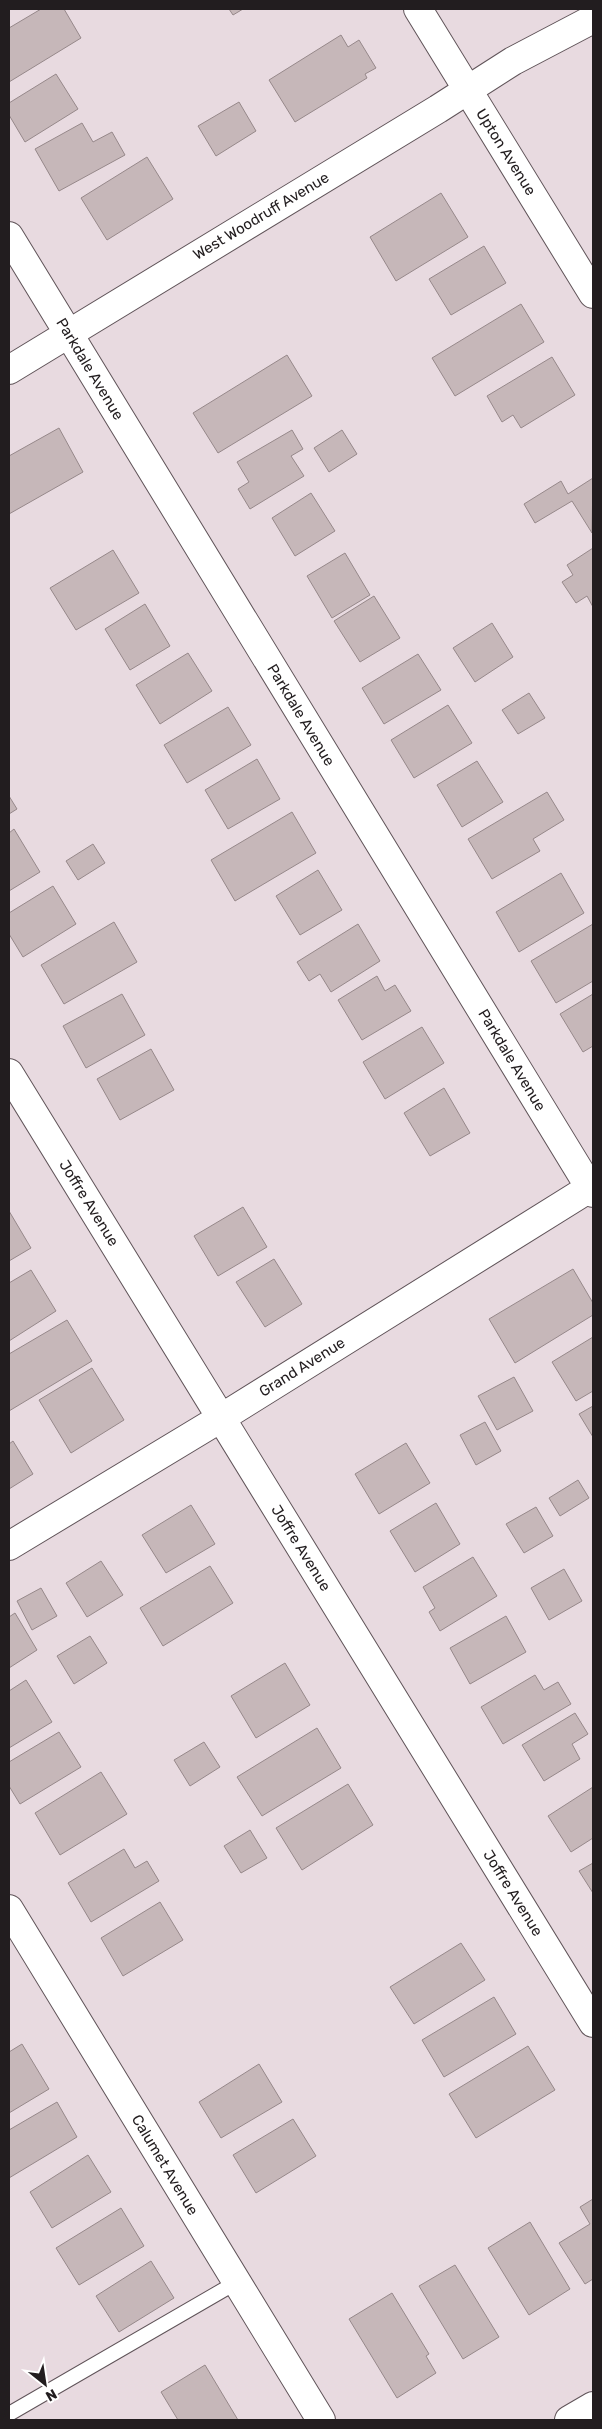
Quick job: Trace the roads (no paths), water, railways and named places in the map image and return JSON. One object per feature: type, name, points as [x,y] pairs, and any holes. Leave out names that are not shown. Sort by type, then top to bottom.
[{"type":"street","name":"Upton Avenue","points":[[418,9],[593,294]]},
{"type":"street","name":"West Woodruff Avenue","points":[[9,370],[593,12]]},
{"type":"street","name":"West Woodruff Avenue","points":[[513,61],[593,19]]},
{"type":"street","name":"Parkdale Avenue","points":[[9,236],[592,1189]]},
{"type":"street","name":"Joffre Avenue","points":[[9,1074],[593,2023]]},
{"type":"street","name":"Grand Avenue","points":[[9,1546],[221,1418],[592,1189]]},
{"type":"street","name":"Calumet Avenue","points":[[9,1909],[321,2420]]},
{"type":"street","points":[[569,2420],[593,2406]]},
{"type":"lane","points":[[9,2414],[237,2282]]}]
